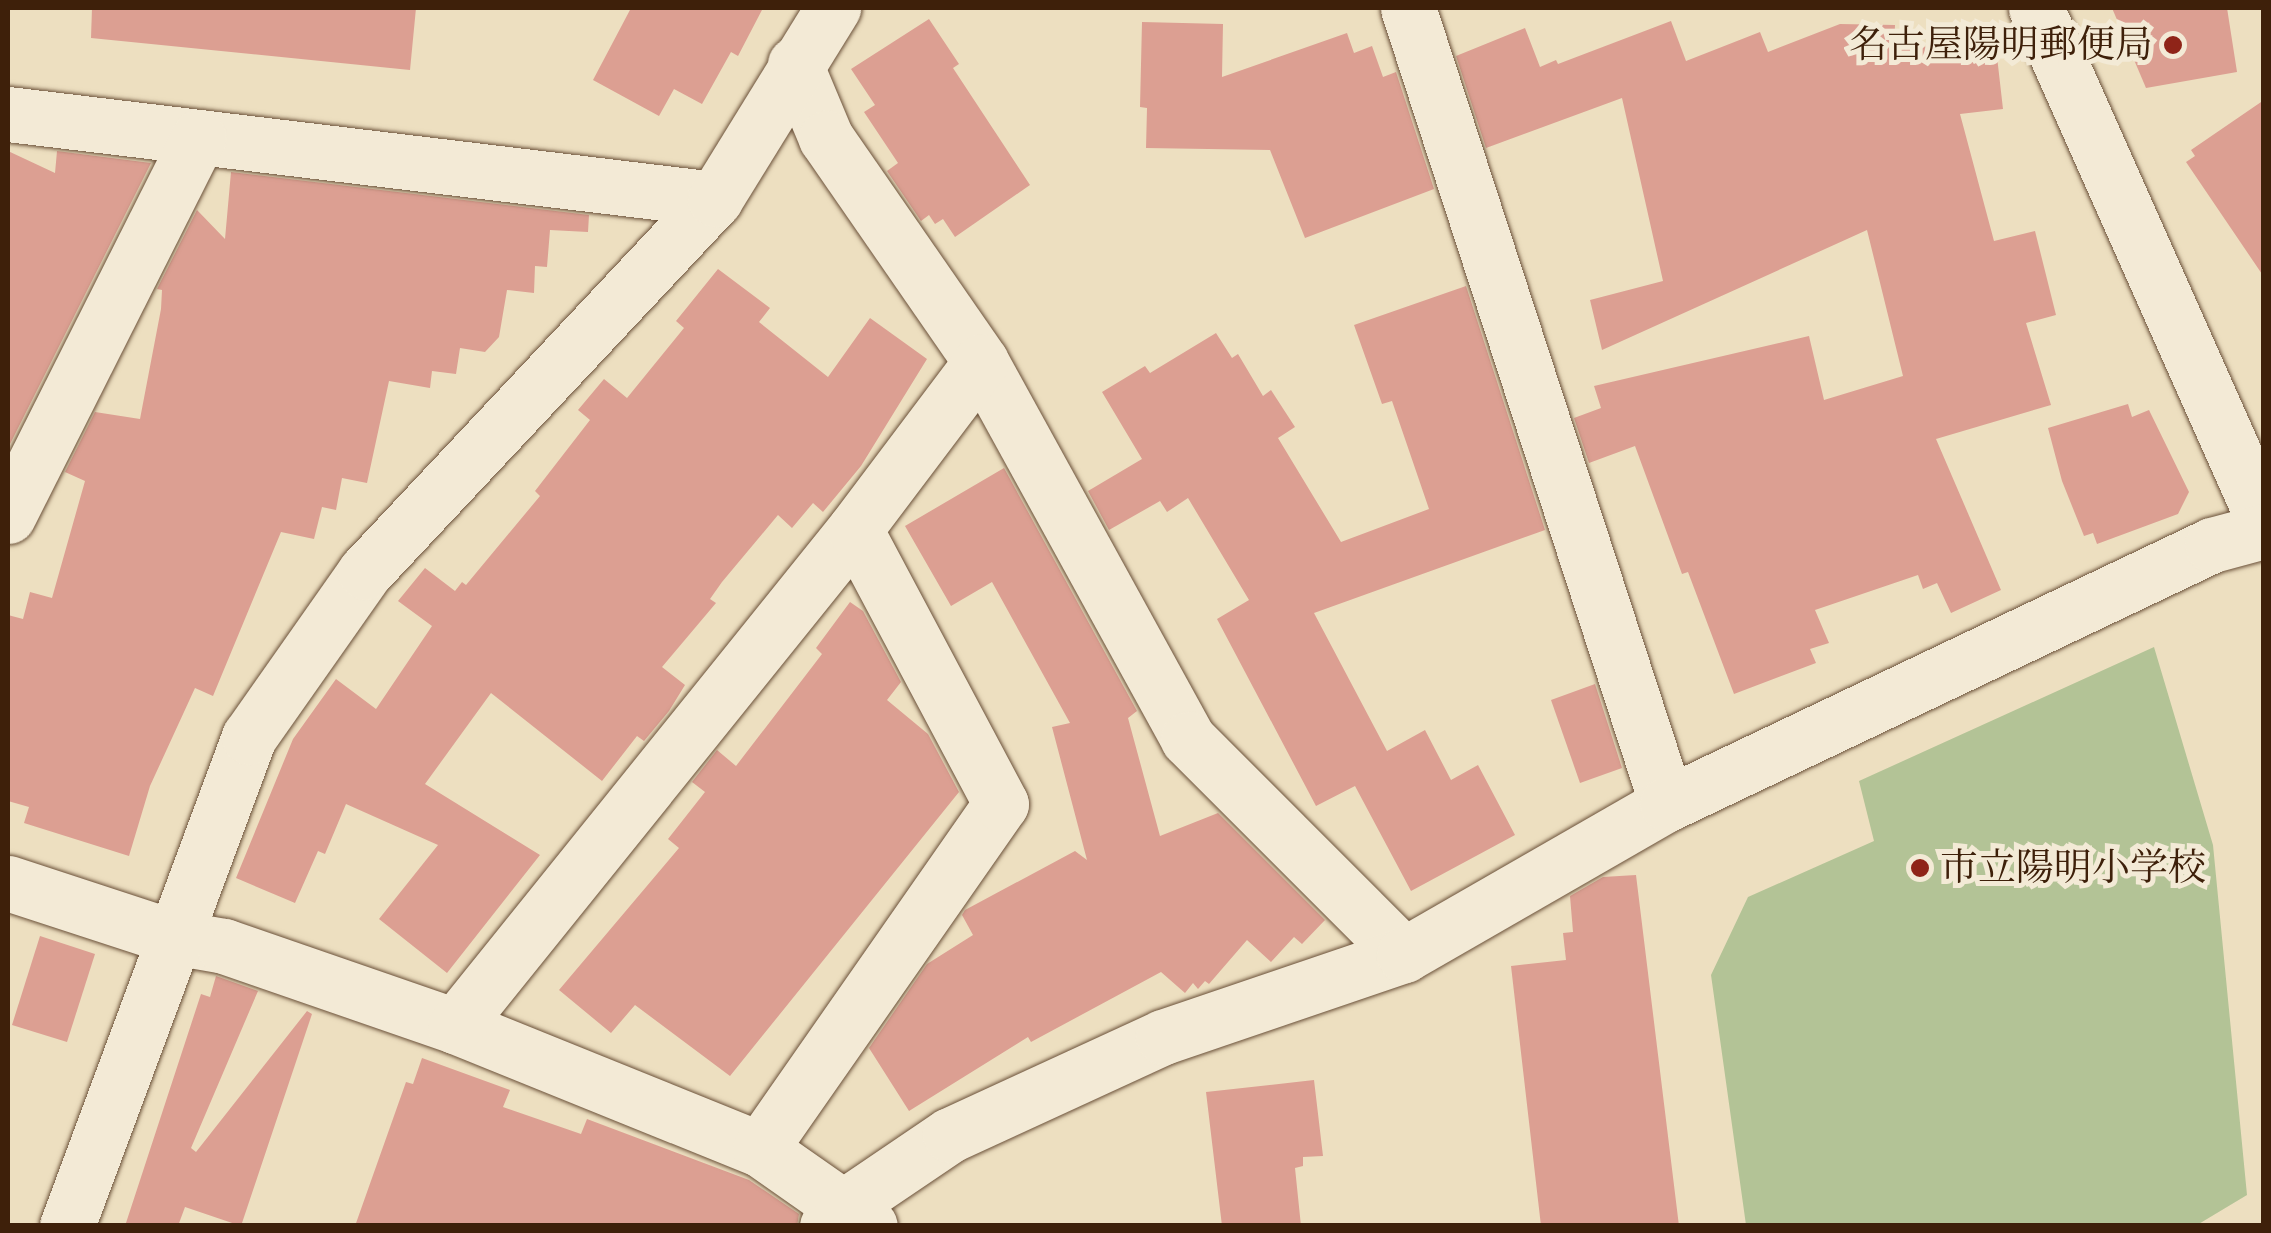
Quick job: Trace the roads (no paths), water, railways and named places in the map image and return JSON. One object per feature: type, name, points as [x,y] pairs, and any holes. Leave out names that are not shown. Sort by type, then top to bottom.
[{"type":"street","points":[[67,1226],[249,736],[366,572],[715,199],[833,8]]},
{"type":"street","points":[[1408,8],[1667,804]]},
{"type":"street","points":[[2036,8],[2250,460],[2264,521]]},
{"type":"street","points":[[795,64],[826,138],[980,362],[1188,739],[1404,955]]},
{"type":"street","points":[[8,114],[715,199]]},
{"type":"street","points":[[8,516],[199,137]]},
{"type":"street","points":[[455,1026],[855,529],[980,362]]},
{"type":"street","points":[[760,1149],[1001,804],[855,529]]},
{"type":"street","points":[[8,883],[173,937],[224,946],[455,1026],[760,1149],[846,1220],[950,1136],[1163,1037],[1404,955],[1667,804],[2212,545],[2264,531]]},
{"type":"place","name":"名古屋陽明郵便局","points":[[2173,45]]},
{"type":"place","name":"市立陽明小学校","points":[[1920,868]]}]
